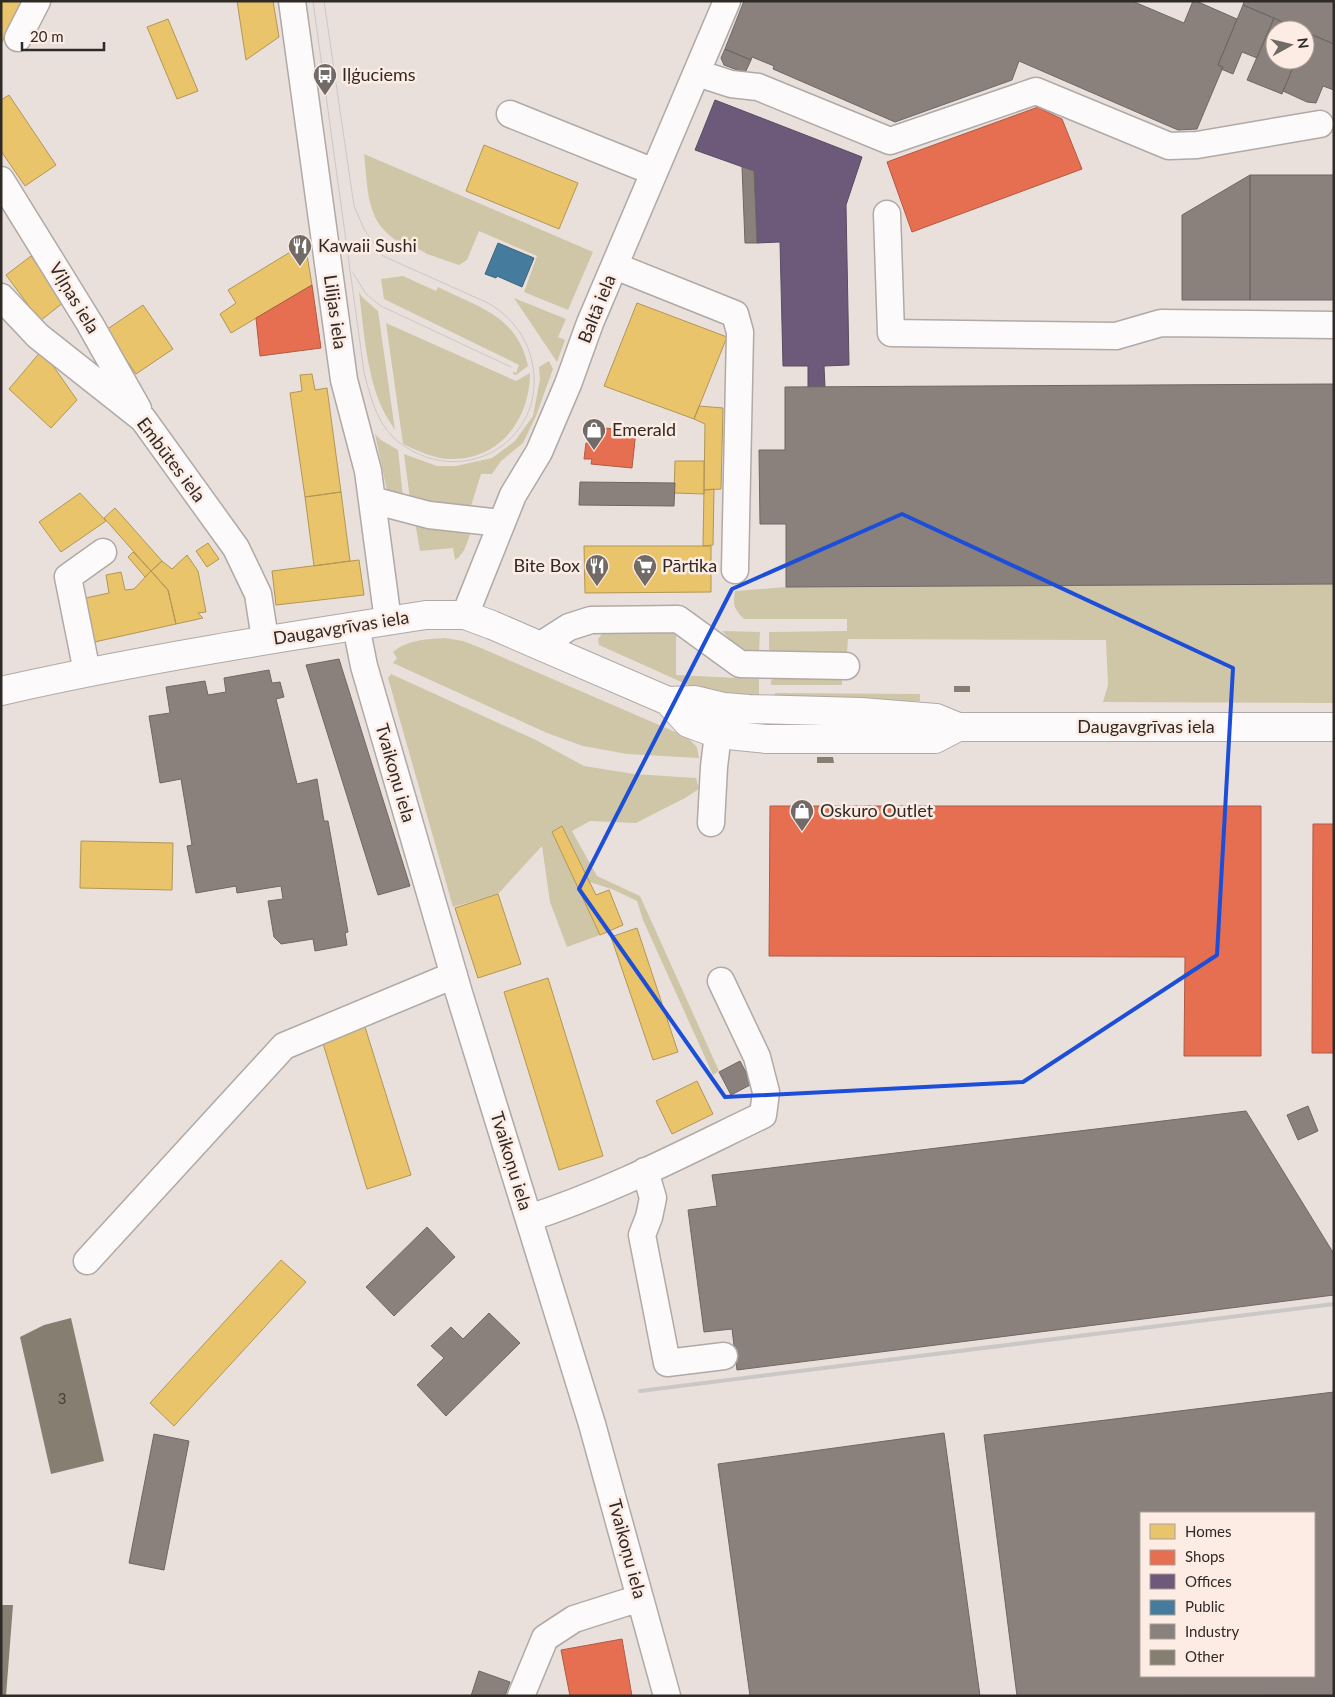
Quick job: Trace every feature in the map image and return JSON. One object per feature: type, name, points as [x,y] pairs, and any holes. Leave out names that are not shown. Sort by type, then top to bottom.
[{"type":"main road","name":"Daugavgrīvas iela","points":[[1,691],[87,672],[265,640],[426,615],[465,615],[541,645],[668,701],[688,723],[718,734],[766,739],[935,739],[958,726]]},
{"type":"main road","name":"Daugavgrīvas iela","points":[[668,701],[695,700],[724,707],[749,709],[861,712],[936,718],[958,726],[1334,727]]},
{"type":"street","points":[[18,38],[37,1]]},
{"type":"street","name":"Lilijas iela","points":[[292,1],[344,380],[368,471],[388,621]]},
{"type":"street","name":"Baltā iela","points":[[465,615],[513,495],[539,452],[568,384],[590,323],[727,1]]},
{"type":"street","points":[[700,66],[731,84],[758,87],[890,141],[1036,91],[1169,146],[1196,145],[1320,124]]},
{"type":"street","points":[[510,114],[654,172]]},
{"type":"street","name":"Viļņas iela","points":[[1,180],[90,324],[143,419]]},
{"type":"street","points":[[888,214],[891,333],[1116,336],[1161,324],[1334,324]]},
{"type":"street","points":[[615,266],[735,314],[740,332],[735,570]]},
{"type":"street","name":"Embūtes iela","points":[[1,297],[38,336],[143,419],[236,548],[258,594],[265,640]]},
{"type":"street","points":[[372,500],[429,515],[501,523]]},
{"type":"street","points":[[87,672],[68,577],[103,552]]},
{"type":"street","points":[[541,645],[569,627],[590,620],[678,620],[740,664],[846,666]]},
{"type":"street","name":"Tvaikoņu iela","points":[[356,626],[364,666],[454,974],[592,1424],[667,1696]]},
{"type":"street","points":[[710,823],[718,734]]},
{"type":"street","points":[[87,1261],[284,1046],[454,974]]},
{"type":"street","points":[[529,1218],[645,1171],[762,1115],[766,1092],[757,1056],[721,981]]},
{"type":"street","points":[[645,1171],[653,1198],[649,1217],[642,1235],[667,1364],[724,1356]]},
{"type":"street","points":[[521,1696],[545,1638],[574,1619],[640,1598]]},
{"type":"highlighted area","points":[[902,514],[1233,668],[1217,955],[1023,1082],[725,1097],[579,889],[732,589]]},
{"type":"shaded area","points":[[364,154],[593,252],[568,310],[524,292],[537,256],[479,231],[467,260],[459,265],[427,254],[410,244],[406,248],[395,240],[379,224],[372,208]]},
{"type":"shaded area","points":[[403,276],[436,291],[438,287],[494,315],[506,324],[515,335],[523,349],[528,366],[516,375],[513,374],[513,372],[516,373],[519,365],[384,299],[381,279]]},
{"type":"shaded area","points":[[359,292],[378,311],[395,430],[377,396],[369,367]]},
{"type":"shaded area","points":[[514,298],[566,319],[558,337],[565,340],[557,362]]},
{"type":"shaded area","points":[[386,323],[516,381],[530,373],[529,390],[525,406],[509,434],[498,444],[484,452],[468,457],[451,459],[438,458],[403,444]]},
{"type":"shaded area","points":[[549,361],[553,369],[536,416],[523,443],[501,461],[492,474],[481,474],[470,509],[410,499],[404,454],[437,466],[456,466],[492,458],[515,441],[533,416],[540,379],[539,367]]},
{"type":"shaded area","points":[[375,434],[398,450],[403,497],[387,491]]},
{"type":"shaded area","points":[[415,522],[471,532],[463,551],[455,560],[453,548],[420,551]]},
{"type":"shaded area","points":[[1334,584],[1334,703],[1103,702],[1108,685],[1106,640],[848,639],[847,652],[769,652],[769,632],[847,631],[847,619],[744,619],[734,603],[735,591],[786,587]]},
{"type":"shaded area","points":[[722,631],[760,632],[759,652],[741,651]]},
{"type":"shaded area","points":[[676,632],[676,675],[759,679],[759,701],[715,697],[599,645],[598,639],[603,633]]},
{"type":"shaded area","points":[[445,638],[463,641],[481,648],[687,737],[697,747],[699,758],[627,754],[583,746],[547,733],[393,663],[397,658],[393,652],[404,645],[424,640]]},
{"type":"shaded area","points":[[391,674],[536,740],[584,766],[634,774],[696,778],[699,789],[636,823],[590,821],[572,831],[597,876],[640,896],[719,1071],[713,1075],[643,920],[637,901],[614,890],[590,882],[562,826],[552,832],[600,935],[567,947],[550,902],[542,846],[498,894],[453,907],[388,678]]},
{"type":"shaded area","points":[[774,676],[838,677],[842,681],[842,685],[771,685]]},
{"type":"shaded area","points":[[775,693],[920,694],[920,701],[775,701]]},
{"type":"building: Homes","points":[[1,1],[22,1],[1,44]]},
{"type":"building: Homes","points":[[237,1],[273,1],[279,37],[246,60]]},
{"type":"building: Homes","points":[[168,19],[198,91],[177,99],[147,27]]},
{"type":"building: Homes","points":[[9,95],[56,165],[25,186],[1,151],[1,100]]},
{"type":"building: Homes","points":[[484,145],[578,183],[559,229],[466,191]]},
{"type":"building: Homes","points":[[305,243],[312,285],[231,333],[220,314],[236,303],[228,290]]},
{"type":"building: Homes","points":[[31,256],[64,302],[40,321],[6,275]]},
{"type":"building: Homes","points":[[637,303],[727,337],[694,419],[604,386]]},
{"type":"building: Homes","points":[[143,305],[173,349],[136,374],[106,330]]},
{"type":"building: Homes","points":[[42,350],[77,400],[51,428],[9,389]]},
{"type":"building: Homes","points":[[312,374],[315,390],[327,388],[341,492],[305,497],[290,393],[302,391],[300,375]]},
{"type":"building: Homes","points":[[699,406],[723,408],[721,489],[704,490],[705,424],[694,419]]},
{"type":"building: Homes","points":[[675,461],[704,461],[704,494],[674,493]]},
{"type":"building: Homes","points":[[714,489],[713,545],[703,546],[704,490]]},
{"type":"building: Homes","points":[[341,492],[350,561],[314,566],[305,497]]},
{"type":"building: Homes","points":[[80,493],[106,521],[61,552],[39,522]]},
{"type":"building: Homes","points":[[115,508],[162,561],[151,571],[104,518]]},
{"type":"building: Homes","points":[[208,543],[219,559],[207,567],[196,551]]},
{"type":"building: Homes","points":[[584,546],[711,546],[711,592],[585,593]]},
{"type":"building: Homes","points":[[133,552],[151,571],[145,577],[128,557]]},
{"type":"building: Homes","points":[[187,555],[198,571],[206,612],[198,613],[203,618],[176,624],[168,590],[151,571],[162,561],[172,569]]},
{"type":"building: Homes","points":[[359,560],[364,595],[276,605],[272,571]]},
{"type":"building: Homes","points":[[151,571],[168,590],[176,624],[90,643],[81,599],[109,593],[106,575],[121,572],[125,590],[134,589]]},
{"type":"building: Homes","points":[[562,826],[596,895],[609,890],[623,925],[600,935],[552,832]]},
{"type":"building: Homes","points":[[81,841],[173,843],[172,890],[80,888]]},
{"type":"building: Homes","points":[[498,894],[521,964],[478,978],[455,908]]},
{"type":"building: Homes","points":[[637,928],[678,1052],[653,1060],[611,937]]},
{"type":"building: Homes","points":[[548,978],[603,1156],[559,1170],[504,992]]},
{"type":"building: Homes","points":[[365,1027],[411,1175],[367,1189],[322,1040]]},
{"type":"building: Homes","points":[[697,1081],[713,1114],[672,1134],[656,1101]]},
{"type":"building: Homes","points":[[281,1260],[306,1282],[174,1426],[150,1403]]},
{"type":"building: Shops","points":[[1041,106],[1043,110],[1062,119],[1082,169],[912,232],[887,162]]},
{"type":"building: Shops","points":[[312,285],[321,348],[260,356],[256,318]]},
{"type":"building: Shops","points":[[594,427],[636,431],[632,468],[591,464],[592,459],[584,459],[586,443],[593,444]]},
{"type":"building: Shops","points":[[770,806],[1261,806],[1261,1056],[1184,1056],[1185,957],[769,956]]},
{"type":"building: Shops","points":[[1313,824],[1334,824],[1334,1053],[1312,1053]]},
{"type":"building: Shops","points":[[622,1639],[632,1696],[570,1696],[561,1650]]},
{"type":"building: Offices","points":[[715,100],[862,157],[846,205],[849,365],[824,366],[825,387],[808,387],[808,366],[783,366],[780,242],[757,243],[754,171],[695,150]]},
{"type":"building: Public","points":[[498,243],[534,258],[522,287],[497,276],[496,278],[485,274]]},
{"type":"building: Industry","points":[[744,1],[1132,1],[1184,23],[1193,1],[1196,1],[1237,19],[1218,65],[1223,67],[1197,129],[1178,130],[1019,61],[1012,80],[895,122],[773,69],[774,66],[752,57],[751,60],[725,49]]},
{"type":"building: Industry","points":[[1244,1],[1334,1],[1334,44],[1315,36],[1315,20],[1278,20],[1243,5]]},
{"type":"building: Industry","points":[[1243,5],[1274,18],[1273,20],[1265,20],[1265,39],[1257,58],[1242,52],[1233,74],[1221,69],[1223,67],[1218,65]]},
{"type":"building: Industry","points":[[1315,36],[1334,44],[1334,90],[1323,86],[1316,103],[1307,102],[1283,91],[1292,70],[1315,70]]},
{"type":"building: Industry","points":[[1265,39],[1265,70],[1292,70],[1282,94],[1247,80]]},
{"type":"building: Industry","points":[[725,49],[751,60],[745,73],[724,65],[721,58]]},
{"type":"building: Industry","points":[[742,167],[754,171],[757,243],[745,243]]},
{"type":"building: Industry","points":[[1250,175],[1334,175],[1334,300],[1250,300]]},
{"type":"building: Industry","points":[[1250,175],[1250,300],[1182,300],[1182,215]]},
{"type":"building: Industry","points":[[1334,384],[1334,584],[786,587],[786,524],[760,524],[759,450],[785,450],[785,387]]},
{"type":"building: Industry","points":[[580,482],[675,483],[674,506],[579,505]]},
{"type":"building: Industry","points":[[339,659],[410,886],[378,895],[306,665]]},
{"type":"building: Industry","points":[[269,670],[272,683],[280,682],[284,697],[276,699],[297,784],[317,779],[324,821],[328,821],[348,932],[345,933],[347,945],[315,951],[313,939],[281,944],[274,937],[268,901],[283,899],[281,886],[237,893],[236,886],[196,893],[187,846],[192,845],[181,779],[160,783],[149,716],[170,713],[166,687],[205,681],[208,695],[226,692],[224,678]]},
{"type":"building: Industry","points":[[740,1061],[752,1084],[731,1095],[719,1072]]},
{"type":"building: Industry","points":[[1308,1106],[1318,1131],[1298,1140],[1287,1115]]},
{"type":"building: Industry","points":[[1246,1111],[1334,1254],[1334,1295],[737,1370],[732,1329],[704,1332],[688,1210],[717,1206],[712,1175]]},
{"type":"building: Industry","points":[[427,1227],[455,1257],[394,1316],[366,1287]]},
{"type":"building: Industry","points":[[489,1313],[520,1343],[446,1416],[417,1385],[444,1358],[431,1346],[451,1327],[463,1339]]},
{"type":"building: Industry","points":[[1334,1392],[1334,1695],[1017,1696],[984,1435]]},
{"type":"building: Industry","points":[[944,1433],[980,1696],[750,1696],[718,1464]]},
{"type":"building: Industry","points":[[154,1434],[189,1441],[164,1570],[129,1563]]},
{"type":"building: Industry","points":[[479,1671],[510,1682],[505,1696],[471,1696]]},
{"type":"building: Other","points":[[954,686],[970,686],[970,692],[954,692]]},
{"type":"building: Other","points":[[817,757],[833,757],[834,763],[817,763]]},
{"type":"building: Other","points":[[71,1318],[104,1461],[51,1474],[20,1337],[44,1325]]},
{"type":"building: Other","points":[[1,1605],[13,1605],[6,1696],[1,1696]]},
{"type":"tram line","points":[[313,1],[364,372],[371,399],[387,430],[397,441],[410,450],[429,458],[452,462],[473,459],[493,452],[509,440],[522,424],[531,406],[534,385],[530,353],[522,335],[496,308],[383,256],[364,229],[354,206],[324,1]]},
{"type":"tram line","points":[[353,273],[366,294],[381,306],[511,367]]},
{"type":"railway","points":[[640,1391],[1334,1304]]},
{"type":"place","name":"Iļģuciems","points":[[325,96]]},
{"type":"place","name":"Kawaii Sushi","points":[[300,267]]},
{"type":"place","name":"Emerald","points":[[594,451]]},
{"type":"place","name":"Bite Box","points":[[597,587]]},
{"type":"place","name":"Pārtika","points":[[645,587]]},
{"type":"place","name":"Oskuro Outlet","points":[[802,832]]}]
